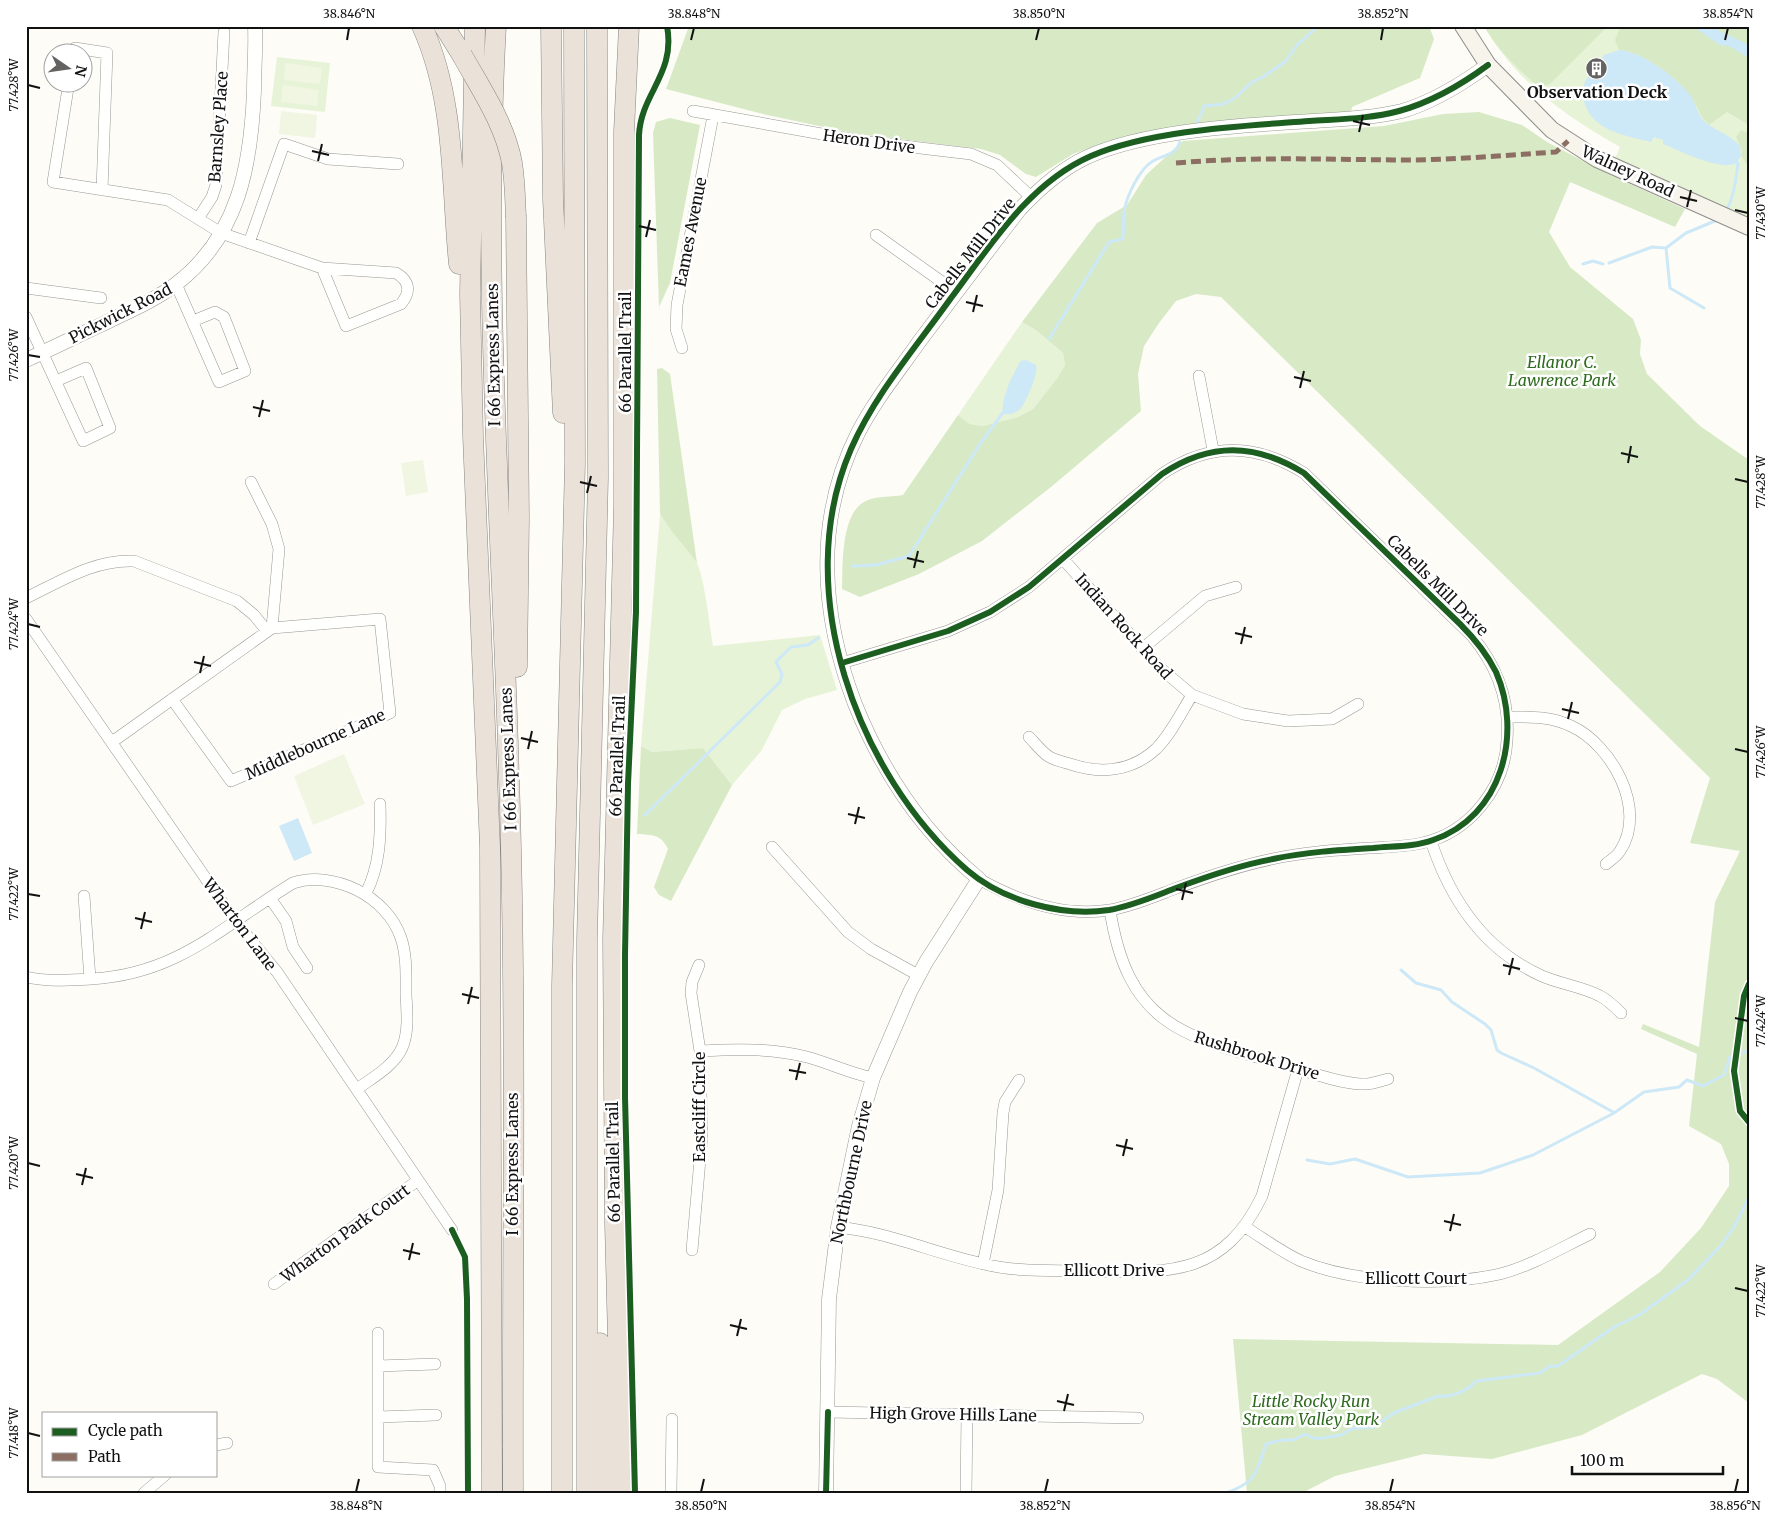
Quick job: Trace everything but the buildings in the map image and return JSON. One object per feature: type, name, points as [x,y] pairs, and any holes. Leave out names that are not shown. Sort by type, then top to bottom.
[{"type":"highway","points":[[422,26],[437,64],[446,110],[472,403]]},
{"type":"highway","points":[[444,26],[497,120],[508,148],[514,180],[516,217],[518,616],[516,720],[510,812]]},
{"type":"highway","points":[[451,26],[462,55]]},
{"type":"highway","points":[[475,26],[470,250],[472,403],[490,847],[492,1493]]},
{"type":"highway","name":"I 66 Express Lanes","points":[[496,26],[491,180],[492,308],[495,440],[510,812],[513,1493]]},
{"type":"highway","points":[[551,26],[553,199],[572,610]]},
{"type":"highway","points":[[562,1493],[562,985],[575,454],[576,26]]},
{"type":"highway","points":[[576,26],[584,101],[583,616],[592,712]]},
{"type":"highway","points":[[587,1493],[586,1026],[598,478],[597,26]]},
{"type":"highway","points":[[622,1493],[615,1224],[613,968],[624,505],[624,150],[629,26]]},
{"type":"highway","points":[[624,150],[629,130],[633,73],[641,26]]},
{"type":"highway","points":[[586,1026],[596,1214],[604,1493]]},
{"type":"main road","name":"Walney Road","points":[[1463,26],[1488,65],[1536,116],[1573,144],[1597,159],[1749,227]]},
{"type":"street","name":"Pickwick Road","points":[[26,360],[144,304],[176,284],[202,259],[221,233],[242,188],[249,157],[255,26]]},
{"type":"street","name":"Barnsley Place","points":[[199,217],[212,197],[216,185],[224,32]]},
{"type":"street","points":[[92,51],[106,53],[102,190]]},
{"type":"street","name":"Cabells Mill Drive","points":[[842,663],[948,631],[971,622],[1009,601],[1064,558],[1162,474],[1185,461],[1213,450],[1246,451],[1274,457],[1304,472],[1322,488],[1478,644],[1495,671],[1508,718],[1507,747],[1503,766],[1489,796],[1475,813],[1460,826],[1431,841],[1410,845],[1326,850],[1263,860],[1110,910],[1076,910],[1035,904],[1006,894],[979,880],[934,836],[893,780],[861,718],[842,663],[833,628],[826,575],[827,537],[838,484],[851,448],[868,415],[956,292],[1031,197],[1043,186],[1074,164],[1100,152],[1125,144],[1180,134],[1385,115],[1412,107],[1443,94],[1488,65]]},
{"type":"street","points":[[68,92],[53,182],[168,200],[199,217],[221,233],[322,268],[396,273],[405,279],[408,286],[407,297],[401,304],[346,326],[322,268]]},
{"type":"street","name":"Heron Drive","points":[[693,111],[713,116],[897,146],[971,154],[996,165],[1031,197]]},
{"type":"street","name":"Eames Avenue","points":[[682,348],[676,329],[677,305],[713,116]]},
{"type":"street","points":[[249,243],[284,144],[328,159],[398,164]]},
{"type":"street","points":[[876,235],[956,292]]},
{"type":"street","points":[[176,284],[192,322],[219,382],[245,371],[224,317],[214,312],[192,322]]},
{"type":"street","points":[[26,288],[101,298]]},
{"type":"street","points":[[26,317],[44,352],[56,381],[82,441],[110,428],[86,368],[56,381]]},
{"type":"street","points":[[1200,376],[1213,450]]},
{"type":"street","points":[[112,742],[269,629],[279,548],[272,524],[251,482]]},
{"type":"street","name":"Indian Rock Road","points":[[1064,558],[1142,649],[1159,667],[1192,695],[1244,714],[1288,721],[1332,719],[1358,704]]},
{"type":"street","points":[[26,598],[103,563],[117,560],[134,561],[237,602],[269,629]]},
{"type":"street","points":[[1142,649],[1205,596],[1236,587]]},
{"type":"street","name":"Wharton Lane","points":[[26,619],[236,922],[277,972],[452,1230]]},
{"type":"street","name":"Middlebourne Lane","points":[[172,699],[231,781],[390,713],[380,619],[269,629]]},
{"type":"street","points":[[1029,737],[1056,760],[1091,770],[1124,767],[1141,760],[1157,748],[1192,695]]},
{"type":"street","points":[[1508,718],[1538,717],[1560,721],[1587,735],[1608,757],[1626,794],[1629,814],[1627,834],[1620,851],[1606,864]]},
{"type":"street","points":[[366,893],[378,862],[380,804]]},
{"type":"street","points":[[1431,841],[1455,898],[1472,923],[1492,944],[1541,976],[1601,996],[1621,1013]]},
{"type":"street","points":[[772,846],[848,932],[871,950],[918,975]]},
{"type":"street","points":[[26,977],[64,981],[131,975],[155,968],[194,950],[292,883],[311,878],[324,879],[366,893],[395,924],[401,938],[405,958],[407,1025],[402,1048],[393,1062],[357,1089]]},
{"type":"street","name":"Northbourne Drive","points":[[826,1493],[829,1299],[838,1227],[859,1126],[873,1078],[918,975],[979,880]]},
{"type":"street","points":[[84,896],[90,979]]},
{"type":"street","points":[[270,898],[286,921],[292,947],[307,968]]},
{"type":"street","name":"Rushbrook Drive","points":[[1110,910],[1115,941],[1126,972],[1135,988],[1160,1016],[1177,1028],[1209,1044],[1357,1084],[1388,1079]]},
{"type":"street","name":"Eastcliff Circle","points":[[692,1250],[702,1137],[700,1051],[691,992],[692,982],[699,965]]},
{"type":"street","points":[[700,1051],[738,1049],[777,1051],[807,1057],[873,1078]]},
{"type":"street","name":"Ellicott Drive","points":[[838,1227],[889,1236],[983,1264],[1007,1269],[1150,1272],[1172,1270],[1206,1259],[1233,1240],[1245,1227],[1262,1196],[1298,1069]]},
{"type":"street","points":[[983,1264],[998,1190],[1002,1113],[1005,1102],[1019,1080]]},
{"type":"street","name":"Wharton Park Court","points":[[274,1284],[417,1181]]},
{"type":"street","name":"Ellicott Court","points":[[1245,1227],[1288,1254],[1323,1270],[1356,1278],[1380,1280],[1454,1280],[1500,1274],[1522,1266],[1590,1234]]},
{"type":"street","points":[[378,1333],[378,1467],[433,1470],[440,1486],[440,1493]]},
{"type":"street","points":[[378,1366],[435,1364]]},
{"type":"street","name":"High Grove Hills Lane","points":[[828,1412],[1138,1418]]},
{"type":"street","points":[[378,1417],[436,1415]]},
{"type":"street","points":[[966,1493],[967,1415]]},
{"type":"street","points":[[671,1493],[672,1419]]},
{"type":"street","points":[[144,1493],[164,1476]]},
{"type":"green space","points":[[689,26],[1429,26],[1434,39],[1420,78],[1352,107],[1351,113],[1177,127],[1108,141],[1073,154],[1036,177],[1026,174],[1000,155],[981,149],[857,134],[767,115],[666,89]]},
{"type":"green space","points":[[1484,26],[1749,26],[1749,222],[1614,161],[1620,147],[1580,123],[1527,81],[1511,64]]},
{"type":"green space","points":[[1484,26],[1608,26],[1550,84],[1540,88],[1502,52]]},
{"type":"green space","points":[[1621,26],[1749,26],[1749,125],[1727,112],[1709,125],[1693,100],[1668,73],[1638,55],[1619,50],[1615,40]]},
{"type":"green space","points":[[277,57],[330,63],[325,112],[271,106]]},
{"type":"green space","points":[[286,63],[322,68],[320,84],[284,80]]},
{"type":"green space","points":[[283,85],[319,90],[317,106],[281,102]]},
{"type":"green space","points":[[281,111],[317,115],[315,138],[279,134]]},
{"type":"green space","points":[[1479,112],[1522,125],[1547,142],[1608,174],[1685,209],[1675,227],[1570,182],[1549,232],[1570,267],[1633,319],[1641,340],[1640,354],[1647,374],[1700,426],[1749,460],[1749,1403],[1717,1379],[1702,1374],[1582,1435],[1492,1459],[1424,1454],[1335,1476],[1302,1493],[1247,1493],[1233,1339],[1558,1345],[1660,1272],[1701,1228],[1729,1186],[1729,1164],[1721,1144],[1689,1126],[1697,1054],[1641,1029],[1643,1024],[1699,1047],[1715,902],[1740,851],[1690,843],[1710,778],[1221,297],[1196,294],[1176,301],[1144,346],[1138,374],[1141,411],[1051,487],[982,541],[919,574],[860,597],[842,589],[845,540],[852,515],[859,506],[872,499],[903,495],[958,415],[970,424],[983,426],[1018,417],[1033,409],[1065,365],[1063,353],[1037,331],[1022,322],[1097,223],[1127,205],[1146,175],[1183,141],[1384,126],[1443,114]]},
{"type":"green space","points":[[670,118],[700,125],[670,283],[659,307],[653,133],[656,122]]},
{"type":"green space","points":[[1741,130],[1749,133],[1749,167],[1741,156],[1742,151],[1736,137]]},
{"type":"green space","points":[[1022,322],[1037,331],[1063,353],[1065,365],[1033,409],[1018,417],[983,426],[970,424],[958,415]]},
{"type":"green space","points":[[662,368],[670,374],[697,563],[660,514],[657,369]]},
{"type":"green space","points":[[423,460],[428,492],[406,496],[401,463]]},
{"type":"green space","points":[[660,514],[692,555],[699,568],[713,646],[820,635],[837,690],[805,699],[782,710],[762,750],[732,785],[703,748],[652,752],[641,746]]},
{"type":"green space","points":[[641,746],[652,752],[703,748],[732,785],[671,901],[659,895],[654,887],[668,849],[659,838],[652,835],[637,834]]},
{"type":"green space","points":[[344,754],[365,804],[313,825],[294,776]]},
{"type":"water","points":[[1692,26],[1709,26],[1749,45],[1749,58],[1729,46],[1720,45]]},
{"type":"water","points":[[1619,50],[1628,51],[1658,66],[1684,88],[1692,98],[1700,116],[1705,122],[1732,138],[1740,146],[1741,156],[1736,163],[1721,165],[1711,163],[1663,144],[1663,140],[1654,137],[1651,142],[1619,134],[1609,130],[1592,117],[1583,97],[1585,83],[1592,72],[1597,74],[1603,65],[1599,62],[1604,55]]},
{"type":"water","points":[[1026,360],[1036,365],[1031,389],[1019,410],[1012,414],[1004,414],[1003,403],[1005,395],[1021,361]]},
{"type":"water","points":[[298,818],[312,853],[294,861],[279,826]]},
{"type":"waterway","points":[[1197,123],[1204,106],[1224,104],[1235,98],[1252,82],[1263,77],[1286,61],[1297,45],[1318,26]]},
{"type":"waterway","points":[[1049,339],[1109,242],[1123,239],[1124,211],[1138,176],[1153,161],[1175,150],[1180,142]]},
{"type":"waterway","points":[[1727,209],[1731,199],[1738,164],[1735,160]]},
{"type":"waterway","points":[[1609,263],[1652,247],[1666,248],[1686,233],[1715,221]]},
{"type":"waterway","points":[[1666,248],[1670,288],[1704,308]]},
{"type":"waterway","points":[[1583,264],[1593,261],[1603,264]]},
{"type":"waterway","points":[[852,566],[876,565],[909,556],[980,444],[1004,411]]},
{"type":"waterway","points":[[645,815],[780,682],[782,674],[776,662],[791,647],[808,645],[818,638]]},
{"type":"waterway","points":[[1401,970],[1416,983],[1441,990],[1452,1002],[1485,1024],[1491,1030],[1497,1050],[1501,1053],[1534,1068],[1613,1112]]},
{"type":"waterway","points":[[1738,1055],[1749,1050]]},
{"type":"waterway","points":[[1307,1160],[1330,1164],[1355,1159],[1408,1177],[1480,1173],[1533,1155],[1614,1113],[1644,1092],[1679,1087],[1687,1080],[1703,1086],[1724,1075],[1730,1057]]},
{"type":"waterway","points":[[1226,1493],[1244,1485],[1250,1480],[1257,1469],[1266,1444],[1294,1440],[1305,1434],[1316,1439],[1341,1435],[1351,1429],[1374,1427],[1394,1413],[1438,1396],[1458,1393],[1473,1385],[1476,1381],[1540,1373],[1550,1366],[1558,1366],[1614,1327],[1639,1315],[1688,1280],[1722,1244],[1734,1227],[1749,1197]]},
{"type":"marked path","points":[[1176,163],[1266,159],[1416,160],[1469,158],[1556,152],[1568,141]]},
{"type":"cycle path","name":"66 Parallel Trail","points":[[635,1493],[625,1097],[625,955],[628,784],[636,612],[639,135],[645,107],[663,71],[667,57],[667,26]]},
{"type":"cycle path","points":[[842,663],[948,631],[990,612],[1029,587],[1162,474],[1180,464],[1198,456],[1233,450],[1268,456],[1304,473],[1460,624],[1489,659],[1496,672],[1504,696],[1507,721],[1506,746],[1500,771],[1490,793],[1476,813],[1457,829],[1426,842],[1403,846],[1310,853],[1261,861],[1224,871],[1135,903],[1109,910],[1091,912],[1053,909],[1015,898],[982,881],[967,870],[928,830],[893,783],[865,731],[844,676],[832,618],[828,560],[834,503],[851,449],[872,409],[897,371],[996,237],[1048,182],[1091,156],[1141,140],[1198,131],[1388,114],[1423,103],[1446,92],[1488,65]]},
{"type":"cycle path","points":[[1749,984],[1744,996],[1734,1071],[1740,1111],[1749,1122]]},
{"type":"cycle path","points":[[452,1230],[465,1257],[468,1493]]},
{"type":"cycle path","points":[[826,1493],[828,1412]]},
{"type":"place","name":"Observation Deck","points":[[1597,68]]},
{"type":"park label","name":"Ellanor C. Lawrence Park","points":[[1562,371]]},
{"type":"park label","name":"Little Rocky Run Stream Valley Park","points":[[1311,1410]]}]
